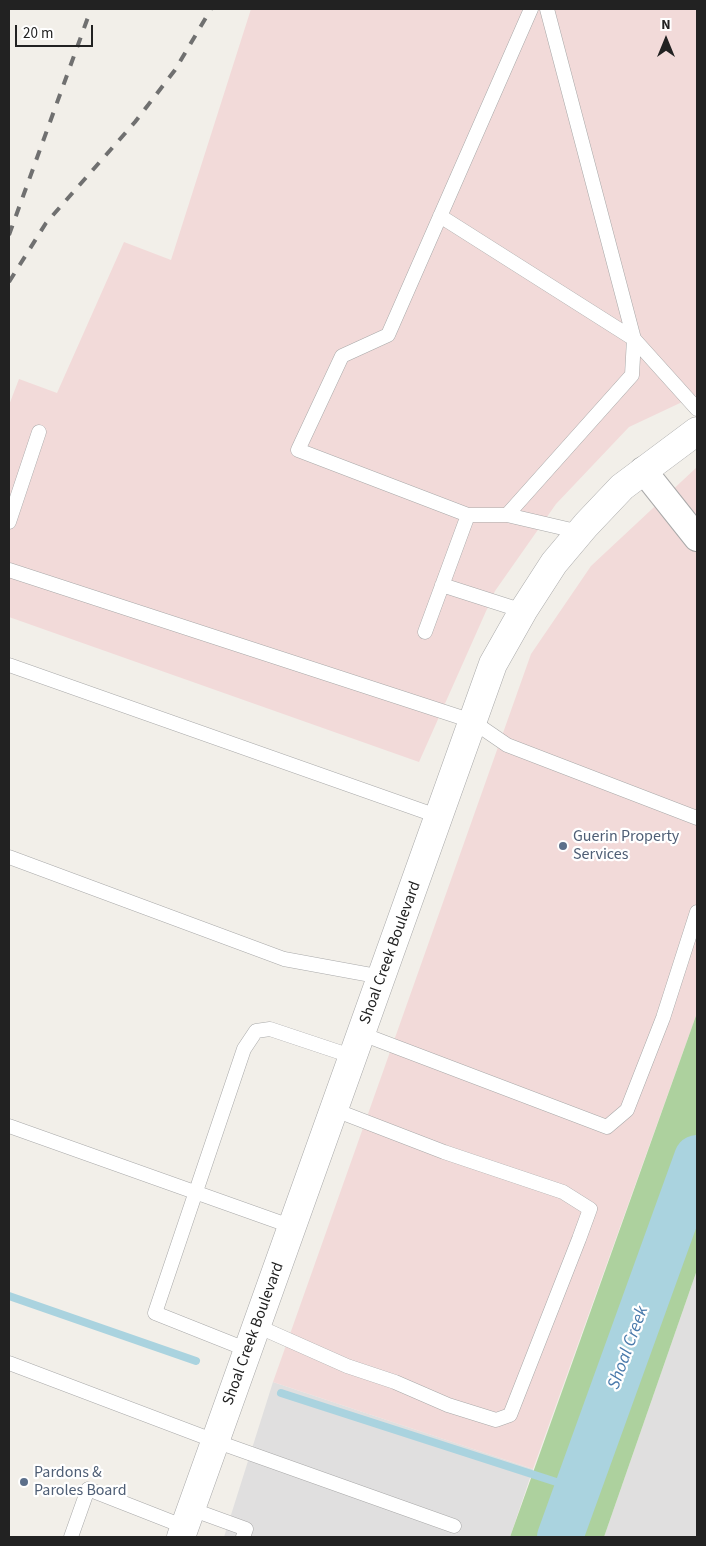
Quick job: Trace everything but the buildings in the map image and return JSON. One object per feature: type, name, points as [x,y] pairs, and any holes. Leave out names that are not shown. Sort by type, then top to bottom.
[{"type":"street","name":"Shoal Creek Boulevard","points":[[186,1524],[440,817],[493,664],[523,610],[554,563],[580,532],[622,487],[697,432]]},
{"type":"street","points":[[643,470],[697,538]]},
{"type":"lane","points":[[531,9],[388,335],[342,356],[298,450],[468,515],[507,515],[580,532]]},
{"type":"lane","points":[[507,515],[632,375],[634,339],[547,9]]},
{"type":"lane","points":[[440,216],[634,339],[697,409]]},
{"type":"lane","points":[[9,522],[39,432]]},
{"type":"lane","points":[[425,632],[468,515]]},
{"type":"lane","points":[[9,570],[472,721],[507,745],[697,818]]},
{"type":"lane","points":[[442,585],[523,610]]},
{"type":"lane","points":[[9,665],[440,817]]},
{"type":"lane","points":[[9,857],[284,959],[382,977]]},
{"type":"lane","points":[[334,1110],[435,1149],[563,1192],[590,1209],[510,1415],[496,1420],[448,1405],[395,1382],[348,1366],[253,1338],[155,1313],[244,1049],[256,1031],[270,1029],[358,1045],[607,1127],[627,1110],[663,1018],[697,912]]},
{"type":"lane","points":[[9,1126],[293,1227]]},
{"type":"lane","points":[[9,1363],[216,1441],[454,1526]]},
{"type":"lane","points":[[72,1537],[88,1489],[186,1524],[246,1529],[243,1537]]},
{"type":"shaded area","points":[[251,9],[697,9],[697,395],[629,427],[556,504],[495,591],[419,762],[9,617],[9,405],[19,379],[57,393],[124,242],[171,260]]},
{"type":"shaded area","points":[[697,467],[697,1013],[533,1469],[273,1382],[531,654],[591,566]]},
{"type":"shaded area","points":[[697,1270],[697,1537],[604,1537]]},
{"type":"shaded area","points":[[273,1382],[533,1469],[510,1537],[224,1537]]},
{"type":"green space","points":[[697,1013],[697,1270],[604,1537],[510,1537]]},
{"type":"waterway","name":"Shoal Creek","points":[[560,1537],[697,1158]]},
{"type":"waterway","points":[[9,1296],[196,1361]]},
{"type":"waterway","points":[[281,1393],[578,1489]]},
{"type":"railway","points":[[9,235],[91,9]]},
{"type":"railway","points":[[9,282],[46,223],[135,122],[175,70],[211,9]]},
{"type":"place","name":"Guerin Property Services","points":[[563,846]]},
{"type":"place","name":"Pardons & Paroles Board","points":[[24,1482]]}]
